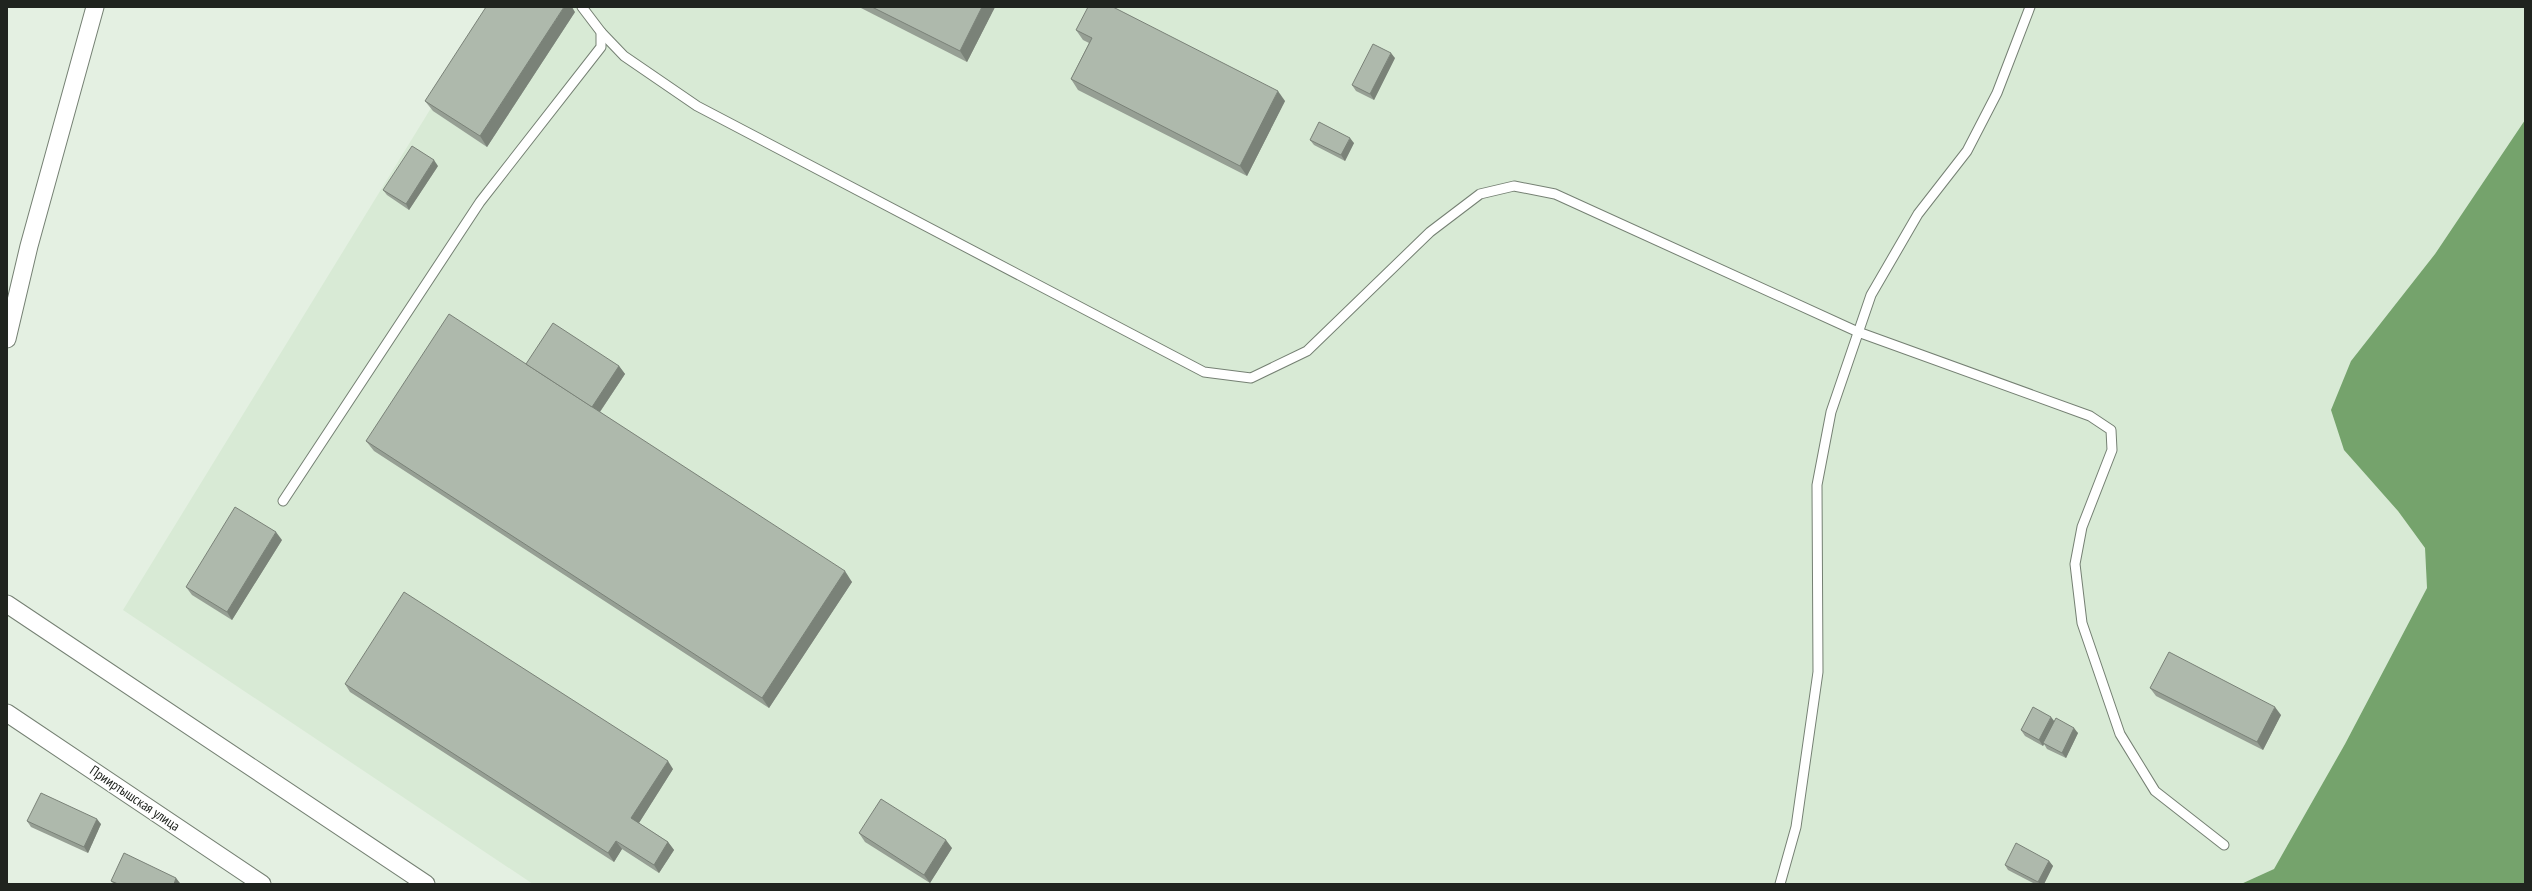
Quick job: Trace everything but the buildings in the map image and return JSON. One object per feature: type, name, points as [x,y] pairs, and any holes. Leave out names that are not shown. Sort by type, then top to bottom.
[{"type":"street","points":[[7,339],[28,246],[95,7]]},
{"type":"street","points":[[7,604],[426,884]]},
{"type":"street","name":"Прииртышская улица","points":[[7,713],[262,884]]},
{"type":"lane","points":[[582,7],[601,32],[624,56],[697,106],[1204,372],[1251,378],[1306,352],[1430,232],[1480,194],[1514,186],[1555,194],[1858,332],[2090,416],[2111,430],[2112,450],[2082,527],[2075,564],[2082,623],[2120,734],[2154,791],[2224,845]]},
{"type":"lane","points":[[1780,884],[1796,826],[1818,672],[1817,485],[1831,412],[1871,295],[1918,214],[1967,151],[1997,93],[2030,7]]},
{"type":"lane","points":[[283,502],[480,202],[601,48],[601,32]]},
{"type":"shaded area","points":[[493,7],[2525,7],[2525,120],[2435,254],[2351,361],[2398,511],[2425,548],[2427,588],[2345,744],[2274,869],[2241,884],[533,884],[123,610]]},
{"type":"shaded area","points":[[2525,120],[2525,884],[2241,884],[2274,869],[2345,744],[2427,588],[2425,548],[2398,511],[2344,450],[2331,410],[2351,361],[2435,254]]}]
